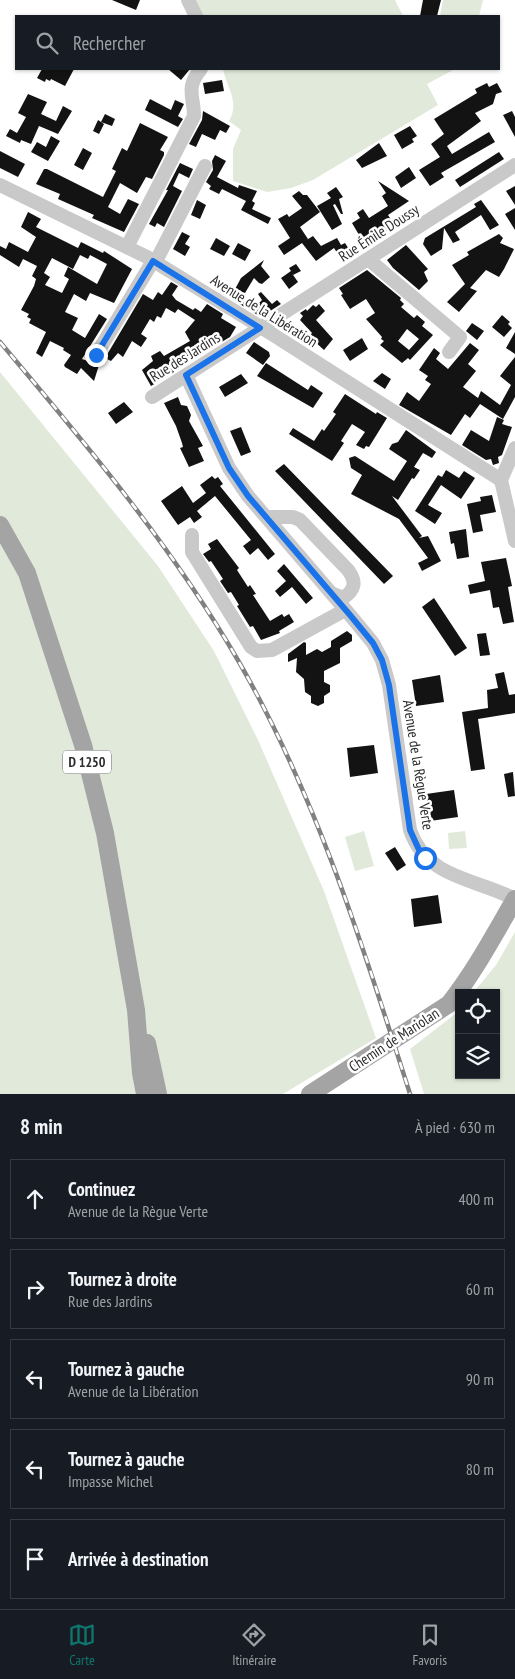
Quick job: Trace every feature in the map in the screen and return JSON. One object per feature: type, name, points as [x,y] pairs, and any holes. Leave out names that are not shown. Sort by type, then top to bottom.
[{"type":"main road","name":"D 1250","points":[[0,525],[26,573],[83,745],[105,833],[136,1010],[140,1064],[146,1094]]},
{"type":"main road","name":"Chemin de Mariolan","points":[[310,1094],[448,1004],[462,987],[491,942],[515,899]]},
{"type":"main road","name":"D 1250","points":[[136,1010],[148,1046],[158,1094]]},
{"type":"street","points":[[188,0],[196,15]]},
{"type":"street","points":[[126,247],[194,116],[190,94],[192,82],[200,70]]},
{"type":"street","name":"Rue Émile Doussy","points":[[260,328],[515,165]]},
{"type":"street","points":[[96,355],[154,262],[205,166]]},
{"type":"street","name":"Avenue de la Libération","points":[[0,184],[154,262],[501,480]]},
{"type":"street","points":[[368,259],[460,337],[449,352]]},
{"type":"street","name":"Rue des Jardins","points":[[152,397],[260,328]]},
{"type":"street","name":"Avenue de la Règue Verte","points":[[186,375],[229,468],[248,496],[373,643],[387,673],[410,830],[420,852],[428,861],[447,873],[496,890],[515,899]]},
{"type":"street","points":[[515,448],[501,480],[515,541]]},
{"type":"street","points":[[267,518],[293,517],[300,520],[348,570],[354,578],[354,587],[350,593],[343,598],[331,593]]},
{"type":"street","points":[[192,536],[192,552],[251,647],[257,651],[272,650],[345,610]]},
{"type":"green space","points":[[195,0],[395,0],[402,15],[202,15]]},
{"type":"green space","points":[[443,0],[483,0],[479,15],[440,15]]},
{"type":"green space","points":[[223,70],[453,70],[427,84],[438,105],[313,180],[291,188],[267,192],[233,181],[233,149],[241,130],[229,121],[232,114],[233,101]]},
{"type":"green space","points":[[0,372],[158,566],[214,651],[258,740],[324,891],[376,1038],[283,1094],[0,1094]]},
{"type":"green space","points":[[364,831],[374,866],[355,871],[345,837]]},
{"type":"green space","points":[[465,831],[467,848],[449,849],[448,833]]},
{"type":"green space","points":[[515,932],[515,1094],[424,1094],[410,1049],[455,1014],[455,1079],[500,1079],[500,989],[476,989],[496,965]]},
{"type":"building","points":[[112,0],[140,0],[136,10]]},
{"type":"building","points":[[423,0],[441,0],[437,15],[420,15]]},
{"type":"building","points":[[41,70],[73,70],[65,86],[51,79],[50,81],[46,79],[45,82],[37,78]]},
{"type":"building","points":[[169,70],[189,70],[181,80]]},
{"type":"building","points":[[222,80],[224,91],[205,94],[203,83]]},
{"type":"building","points":[[487,83],[489,87],[497,83],[502,92],[496,94],[493,104],[475,113],[481,121],[447,146],[452,154],[489,132],[495,142],[441,173],[444,177],[430,186],[419,170],[440,157],[431,144],[444,134],[434,119],[477,93],[475,89]]},
{"type":"building","points":[[28,94],[47,102],[41,114],[56,121],[63,106],[72,111],[58,134],[39,126],[31,144],[21,140],[20,143],[6,136],[10,129],[17,133],[26,117],[18,113]]},
{"type":"building","points":[[150,99],[171,110],[175,100],[184,104],[178,116],[183,119],[178,127],[145,110]]},
{"type":"building","points":[[203,111],[230,126],[226,133],[220,130],[215,140],[202,134],[196,147],[189,144],[202,120]]},
{"type":"building","points":[[512,111],[515,117],[515,137],[503,115]]},
{"type":"building","points":[[105,114],[115,119],[112,126],[101,122]]},
{"type":"building","points":[[98,120],[104,124],[99,134],[93,131]]},
{"type":"building","points":[[140,123],[168,137],[160,150],[164,152],[164,155],[152,179],[146,177],[137,193],[120,183],[108,207],[120,214],[128,199],[139,204],[124,232],[92,218],[94,215],[58,199],[60,194],[36,184],[44,169],[47,169],[103,197],[116,171],[112,169],[122,148],[127,151]]},
{"type":"building","points":[[410,126],[417,136],[412,139],[414,142],[402,149],[394,135]]},
{"type":"building","points":[[51,136],[60,141],[48,161],[31,152],[37,142],[46,147]]},
{"type":"building","points":[[379,143],[387,156],[362,168],[356,160]]},
{"type":"building","points":[[83,148],[92,153],[83,170],[74,165]]},
{"type":"building","points":[[0,151],[25,164],[18,177],[0,168]]},
{"type":"building","points":[[499,152],[504,159],[460,187],[455,180]]},
{"type":"building","points":[[215,155],[226,161],[217,177],[238,188],[239,185],[257,191],[252,201],[255,203],[252,209],[271,218],[268,224],[241,210],[246,201],[222,189],[219,194],[209,189],[211,186],[206,182],[213,170],[212,161]]},
{"type":"building","points":[[180,163],[193,169],[189,178],[179,173],[173,186],[182,191],[164,227],[157,223],[155,227],[149,224],[168,190],[166,190]]},
{"type":"building","points":[[409,167],[416,178],[401,188],[395,177]]},
{"type":"building","points":[[378,181],[409,201],[388,215],[395,226],[384,232],[381,227],[362,240],[352,223],[360,218],[357,213],[363,209],[369,218],[388,206],[382,196],[386,193]]},
{"type":"building","points":[[515,186],[515,205],[506,191]]},
{"type":"building","points":[[336,187],[343,197],[339,199],[343,214],[341,214],[335,204],[333,205],[342,224],[332,230],[317,206],[331,198],[327,193]]},
{"type":"building","points":[[299,191],[303,195],[307,195],[320,212],[300,227],[308,239],[305,241],[313,236],[321,246],[337,238],[341,245],[345,243],[354,257],[343,262],[334,248],[316,261],[302,243],[284,255],[278,246],[290,238],[278,219],[287,214],[289,217],[302,208],[292,196]]},
{"type":"building","points":[[197,200],[206,205],[200,219],[191,215]]},
{"type":"building","points":[[481,200],[499,225],[490,230],[481,215],[455,232],[460,240],[453,243],[444,228],[442,249],[431,256],[423,244],[425,238],[476,207],[474,204]]},
{"type":"building","points":[[515,208],[515,230],[505,214]]},
{"type":"building","points":[[28,212],[41,219],[36,227],[78,248],[81,242],[103,253],[104,251],[132,269],[114,303],[90,293],[86,301],[74,294],[65,312],[78,318],[72,330],[85,338],[99,314],[107,319],[82,359],[99,365],[94,381],[81,368],[77,374],[65,367],[64,365],[71,355],[63,350],[64,348],[50,341],[42,357],[36,353],[46,332],[29,323],[31,319],[27,317],[29,314],[21,310],[34,286],[36,279],[32,276],[37,266],[23,259],[19,267],[0,255],[0,246],[6,249],[9,242],[28,252],[36,237],[21,227]],"holes":[[[80,255],[88,259],[90,255],[107,264],[97,284],[68,267],[64,276],[69,279],[62,293],[45,285],[50,277],[44,273],[52,258],[73,269]]]},
{"type":"building","points":[[182,232],[190,236],[185,244],[190,247],[185,256],[173,249]]},
{"type":"building","points":[[499,234],[503,238],[500,243],[514,249],[504,269],[499,277],[486,270],[470,288],[477,291],[459,312],[447,302],[465,284],[452,265],[469,255],[467,252]]},
{"type":"building","points":[[216,238],[230,246],[224,256],[210,249]]},
{"type":"building","points":[[238,243],[251,250],[245,261],[232,254]]},
{"type":"building","points":[[406,245],[428,269],[424,272],[428,281],[419,290],[393,268],[387,260]]},
{"type":"building","points":[[264,260],[261,266],[270,277],[262,284],[254,278],[242,298],[256,306],[262,300],[258,294],[261,292],[272,304],[277,300],[281,304],[261,317],[220,292],[224,287],[233,293],[241,278]]},
{"type":"building","points":[[296,264],[301,271],[293,275],[298,282],[289,289],[281,278],[291,271],[289,268]]},
{"type":"building","points":[[367,270],[401,298],[400,300],[404,304],[401,307],[414,318],[417,315],[425,322],[422,326],[433,335],[410,360],[408,358],[402,363],[380,345],[384,341],[381,339],[382,337],[366,319],[375,313],[366,299],[350,309],[339,288]],"holes":[[[407,329],[419,339],[409,350],[398,341]]]},
{"type":"building","points":[[171,282],[178,286],[172,295],[176,300],[193,310],[195,308],[201,312],[207,304],[223,314],[221,318],[236,327],[230,337],[220,343],[212,340],[198,356],[196,351],[171,366],[174,372],[151,386],[142,370],[153,361],[151,356],[160,351],[164,356],[190,341],[185,332],[195,320],[178,309],[175,313],[166,308],[161,318],[157,316],[154,322],[150,319],[141,334],[147,338],[141,347],[132,341],[123,357],[118,353],[111,361],[105,358],[143,294],[153,300],[158,292],[162,295]]},
{"type":"building","points":[[319,304],[325,311],[316,320],[333,339],[324,350],[314,341],[309,347],[303,343],[312,333],[300,320],[303,316],[300,313],[306,309],[307,311],[313,305],[316,307]]},
{"type":"building","points":[[502,315],[510,322],[508,324],[512,328],[504,337],[492,327]]},
{"type":"building","points":[[472,323],[484,331],[477,340],[466,331]]},
{"type":"building","points":[[515,332],[515,354],[506,348]]},
{"type":"building","points":[[362,338],[368,349],[350,361],[343,350]]},
{"type":"building","points":[[254,342],[269,352],[270,356],[263,365],[246,353]]},
{"type":"building","points":[[470,343],[479,350],[468,364],[476,371],[463,387],[478,398],[481,391],[500,405],[511,385],[500,376],[515,357],[515,397],[503,419],[480,404],[470,418],[465,414],[451,435],[399,405],[407,392],[419,401],[431,384],[425,380],[428,376],[419,370],[434,348],[440,353],[436,359],[448,369]]},
{"type":"building","points":[[266,363],[308,390],[311,385],[323,393],[313,408],[257,376]]},
{"type":"building","points":[[382,373],[391,379],[385,389],[373,381]]},
{"type":"building","points":[[241,374],[248,383],[225,397],[219,387]]},
{"type":"building","points":[[345,394],[376,414],[377,412],[387,418],[369,447],[366,446],[364,449],[356,445],[365,432],[352,424],[341,441],[344,443],[332,461],[289,434],[293,428],[314,441],[336,414],[333,412]]},
{"type":"building","points":[[178,397],[181,405],[187,406],[191,415],[189,421],[203,446],[198,448],[204,461],[189,467],[180,448],[183,447],[176,426],[164,403]]},
{"type":"building","points":[[124,402],[133,412],[116,424],[108,413]]},
{"type":"building","points":[[497,417],[504,420],[502,424],[512,427],[502,455],[498,457],[499,463],[493,465],[491,459],[486,460],[462,445],[471,430],[489,441]]},
{"type":"building","points":[[241,427],[251,452],[241,456],[230,431]]},
{"type":"building","points":[[406,430],[436,452],[432,458],[423,453],[414,467],[420,470],[414,479],[412,478],[398,500],[392,496],[422,536],[419,538],[428,536],[441,561],[422,571],[418,563],[428,558],[399,519],[351,494],[362,475],[351,468],[349,458],[355,456],[394,481],[407,461],[389,449],[392,444],[398,442]]},
{"type":"building","points":[[284,464],[393,576],[384,584],[275,471]]},
{"type":"building","points":[[446,470],[459,478],[464,471],[475,478],[461,499],[441,485],[428,505],[442,513],[435,524],[415,511],[438,475],[442,477]]},
{"type":"building","points":[[212,476],[215,479],[218,477],[223,484],[220,486],[275,554],[268,560],[258,548],[250,555],[243,546],[251,540],[215,496],[197,511],[202,517],[194,523],[190,517],[178,525],[161,501],[182,486],[193,503],[206,493],[200,485]]},
{"type":"building","points":[[492,495],[496,512],[480,515],[483,531],[473,533],[467,504],[481,501],[480,497]]},
{"type":"building","points":[[466,529],[469,557],[457,559],[454,543],[451,544],[449,532]]},
{"type":"building","points":[[217,539],[239,568],[237,570],[248,587],[250,585],[256,594],[253,595],[270,621],[282,614],[284,617],[289,614],[294,622],[279,631],[280,633],[261,640],[253,626],[250,627],[231,592],[228,593],[220,581],[223,579],[211,561],[209,562],[203,554],[211,549],[208,544]]},
{"type":"building","points":[[506,558],[512,586],[508,587],[514,622],[503,624],[499,607],[493,608],[490,590],[470,594],[468,585],[485,581],[481,562]]},
{"type":"building","points":[[284,564],[313,598],[306,604],[292,587],[280,597],[275,591],[286,581],[277,571]]},
{"type":"building","points":[[434,598],[467,648],[455,656],[422,607]]},
{"type":"building","points":[[347,631],[352,635],[352,641],[340,648],[340,663],[324,671],[324,682],[330,685],[330,692],[324,696],[324,703],[318,706],[311,703],[311,696],[305,692],[304,679],[296,672],[297,658],[288,662],[288,654],[304,642],[306,643],[306,655],[317,649],[322,652],[331,647],[331,641]]},
{"type":"building","points":[[486,633],[490,655],[480,656],[477,634]]},
{"type":"building","points":[[504,672],[509,695],[515,694],[515,713],[478,719],[485,769],[471,771],[462,712],[488,708],[487,690],[498,688],[495,674]]},
{"type":"building","points":[[440,675],[444,702],[416,706],[412,680]]},
{"type":"building","points":[[374,745],[378,773],[350,777],[347,748]]},
{"type":"building","points":[[513,772],[515,796],[508,797],[504,774]]},
{"type":"building","points":[[454,790],[458,817],[430,821],[426,794]]},
{"type":"building","points":[[395,847],[406,865],[397,871],[385,853]]},
{"type":"building","points":[[438,895],[442,923],[414,927],[411,899]]},
{"type":"railway","points":[[0,342],[96,457],[157,537],[213,619],[239,662],[267,714],[315,819],[356,928],[410,1094]]},
{"type":"route","points":[[96,355],[153,261],[260,328],[186,375],[207,426],[229,468],[248,496],[373,643],[382,660],[389,685],[410,830],[420,852],[425,858]]}]
